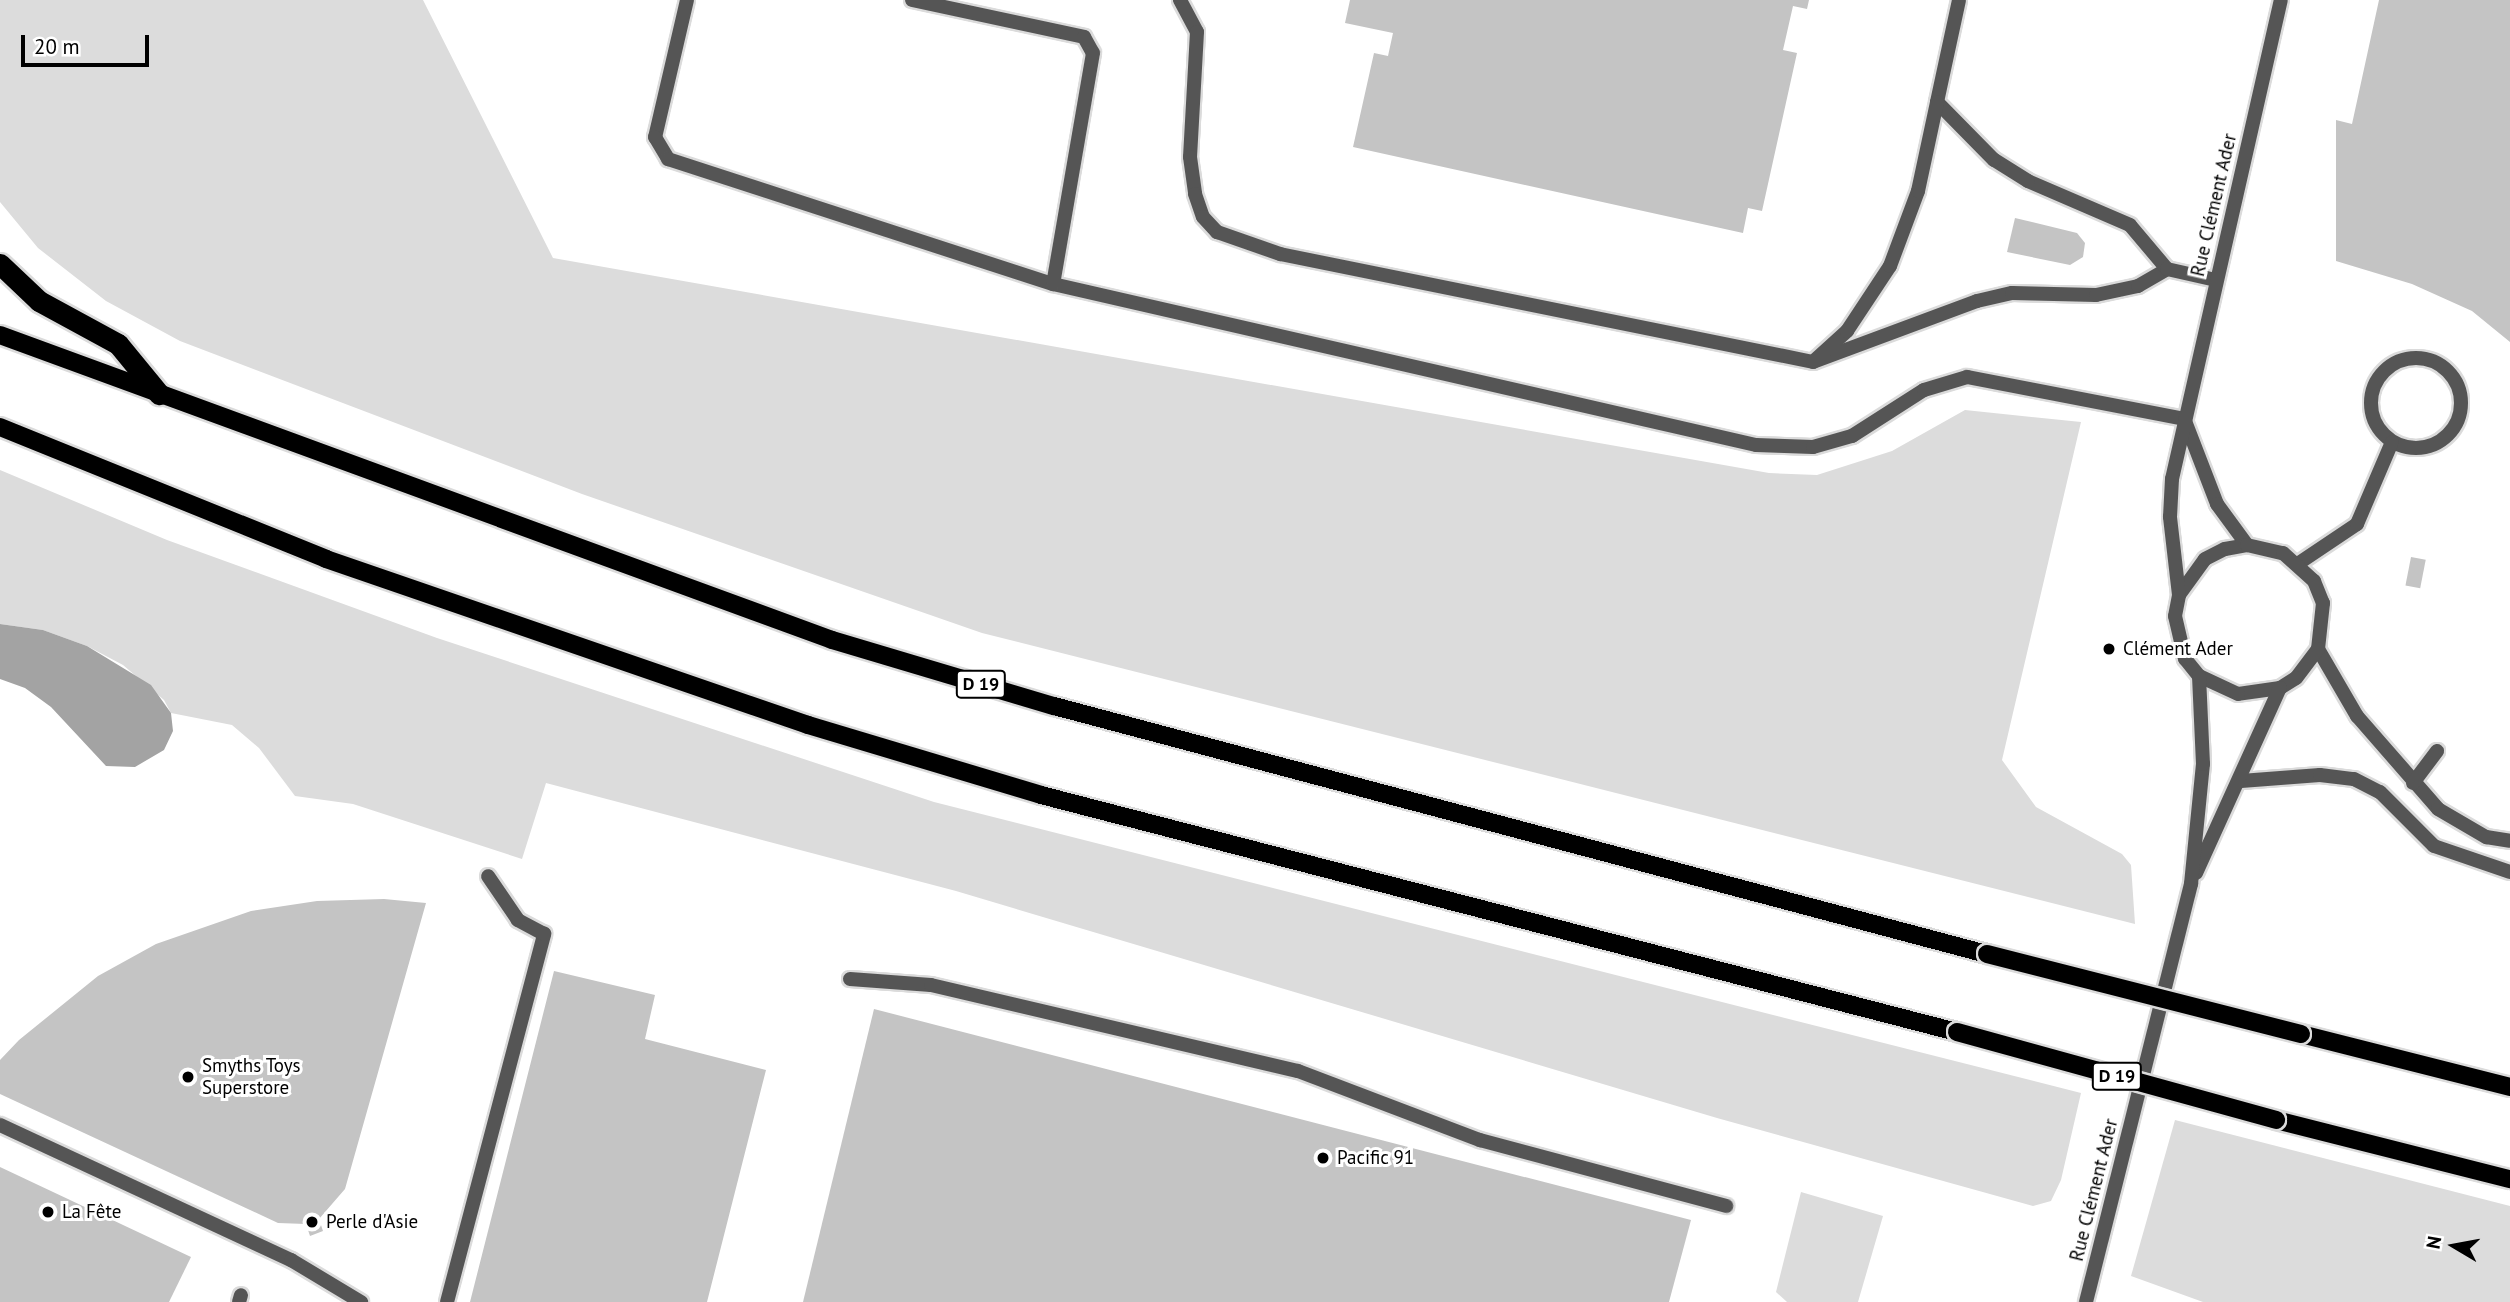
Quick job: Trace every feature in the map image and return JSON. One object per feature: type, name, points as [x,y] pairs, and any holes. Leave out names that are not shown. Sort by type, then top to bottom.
[{"type":"highway","points":[[0,264],[39,301],[118,344],[159,394]]},
{"type":"main road","name":"D 19","points":[[0,335],[845,644],[1054,706],[1987,954],[2510,1087]]},
{"type":"main road","name":"D 19","points":[[0,427],[326,559],[808,725],[1041,795],[1957,1032],[2276,1120],[2510,1179]]},
{"type":"street","points":[[687,0],[655,136],[668,159],[1053,284],[1756,445],[1813,447],[1852,436],[1924,390],[1966,377],[2185,419],[2217,504],[2247,545]]},
{"type":"street","points":[[912,0],[1084,37],[1093,53],[1053,284]]},
{"type":"street","points":[[1180,0],[1197,32],[1190,157],[1195,194],[1203,217],[1217,232],[1280,254],[1813,362],[1977,301],[2012,293],[2116,292],[2167,269],[2216,280]]},
{"type":"street","points":[[1813,362],[1854,322],[1890,266],[1918,191],[1959,0]]},
{"type":"street","name":"Rue Clément Ader","points":[[2086,1302],[2191,884],[2203,764],[2199,676],[2176,639],[2179,594],[2170,517],[2185,419],[2281,0]]},
{"type":"street","points":[[1937,102],[1994,160],[2028,181],[2130,225],[2167,269]]},
{"type":"street","points":[[2405,359],[2435,362],[2457,383],[2461,398],[2455,427],[2433,446],[2405,448],[2392,442],[2372,419],[2372,389],[2391,365],[2405,359]]},
{"type":"street","points":[[2299,563],[2357,524],[2392,442]]},
{"type":"street","points":[[2179,594],[2205,559],[2247,545],[2274,550],[2299,563],[2323,603],[2318,649],[2357,716],[2413,783],[2438,808],[2486,837],[2510,841]]},
{"type":"street","name":"Rue Clément Ader","points":[[2191,884],[2241,780],[2280,688],[2296,678],[2318,649]]},
{"type":"street","points":[[2199,676],[2238,694],[2280,688]]},
{"type":"street","points":[[2413,783],[2437,751]]},
{"type":"street","points":[[2241,780],[2320,775],[2354,779],[2379,792],[2434,846],[2510,872]]},
{"type":"street","points":[[447,1302],[544,934],[518,920],[488,876]]},
{"type":"street","points":[[850,979],[931,985],[1298,1071],[1480,1140],[1726,1206]]},
{"type":"street","points":[[0,1125],[291,1260],[361,1302]]},
{"type":"shaded area","points":[[0,0],[423,0],[553,258],[1769,473],[1817,475],[1892,451],[1965,410],[2081,422],[2002,760],[2036,807],[2122,854],[2131,865],[2135,924],[982,633],[582,494],[180,341],[106,301],[38,248],[0,202]]},
{"type":"shaded area","points":[[0,470],[167,540],[437,638],[934,802],[2081,1093],[2061,1180],[2051,1201],[2033,1206],[1717,1118],[956,891],[546,783],[522,859],[353,804],[295,796],[259,748],[232,725],[171,713],[164,700],[123,665],[87,646],[43,630],[0,624]]},
{"type":"shaded area","points":[[0,624],[43,630],[87,646],[151,685],[171,713],[173,731],[164,750],[135,767],[106,766],[51,707],[25,688],[0,679]]},
{"type":"shaded area","points":[[2175,1120],[2510,1206],[2510,1302],[2203,1302],[2131,1276]]},
{"type":"shaded area","points":[[1801,1192],[1883,1216],[1858,1302],[1787,1302],[1776,1292]]},
{"type":"building","points":[[1350,0],[1809,0],[1807,9],[1793,6],[1783,50],[1797,53],[1762,211],[1748,208],[1743,233],[1353,147],[1374,53],[1388,56],[1393,33],[1345,23]]},
{"type":"building","points":[[2379,0],[2510,0],[2510,342],[2472,311],[2412,284],[2336,261],[2336,120],[2352,124]]},
{"type":"building","points":[[2015,218],[2077,233],[2085,243],[2083,257],[2070,265],[2007,252]]},
{"type":"building","points":[[2411,557],[2426,560],[2420,588],[2405,585]]},
{"type":"building","name":"Smyths Toys Superstore","points":[[384,899],[426,903],[345,1189],[319,1219],[323,1231],[310,1236],[306,1224],[278,1223],[0,1094],[0,1060],[19,1040],[98,976],[156,944],[251,911],[317,901]]},
{"type":"building","points":[[554,971],[655,995],[645,1039],[766,1070],[707,1302],[470,1302]]},
{"type":"building","points":[[874,1009],[1691,1220],[1669,1302],[803,1302]]},
{"type":"building","name":"La Fête","points":[[0,1167],[191,1257],[169,1302],[0,1302]]},
{"type":"place","name":"Clément Ader","points":[[2109,649]]},
{"type":"place","name":"Smyths Toys Superstore","points":[[188,1077]]},
{"type":"place","name":"Pacific 91","points":[[1323,1158]]},
{"type":"place","name":"La Fête","points":[[48,1212]]},
{"type":"place","name":"Perle d'Asie","points":[[312,1222]]}]
